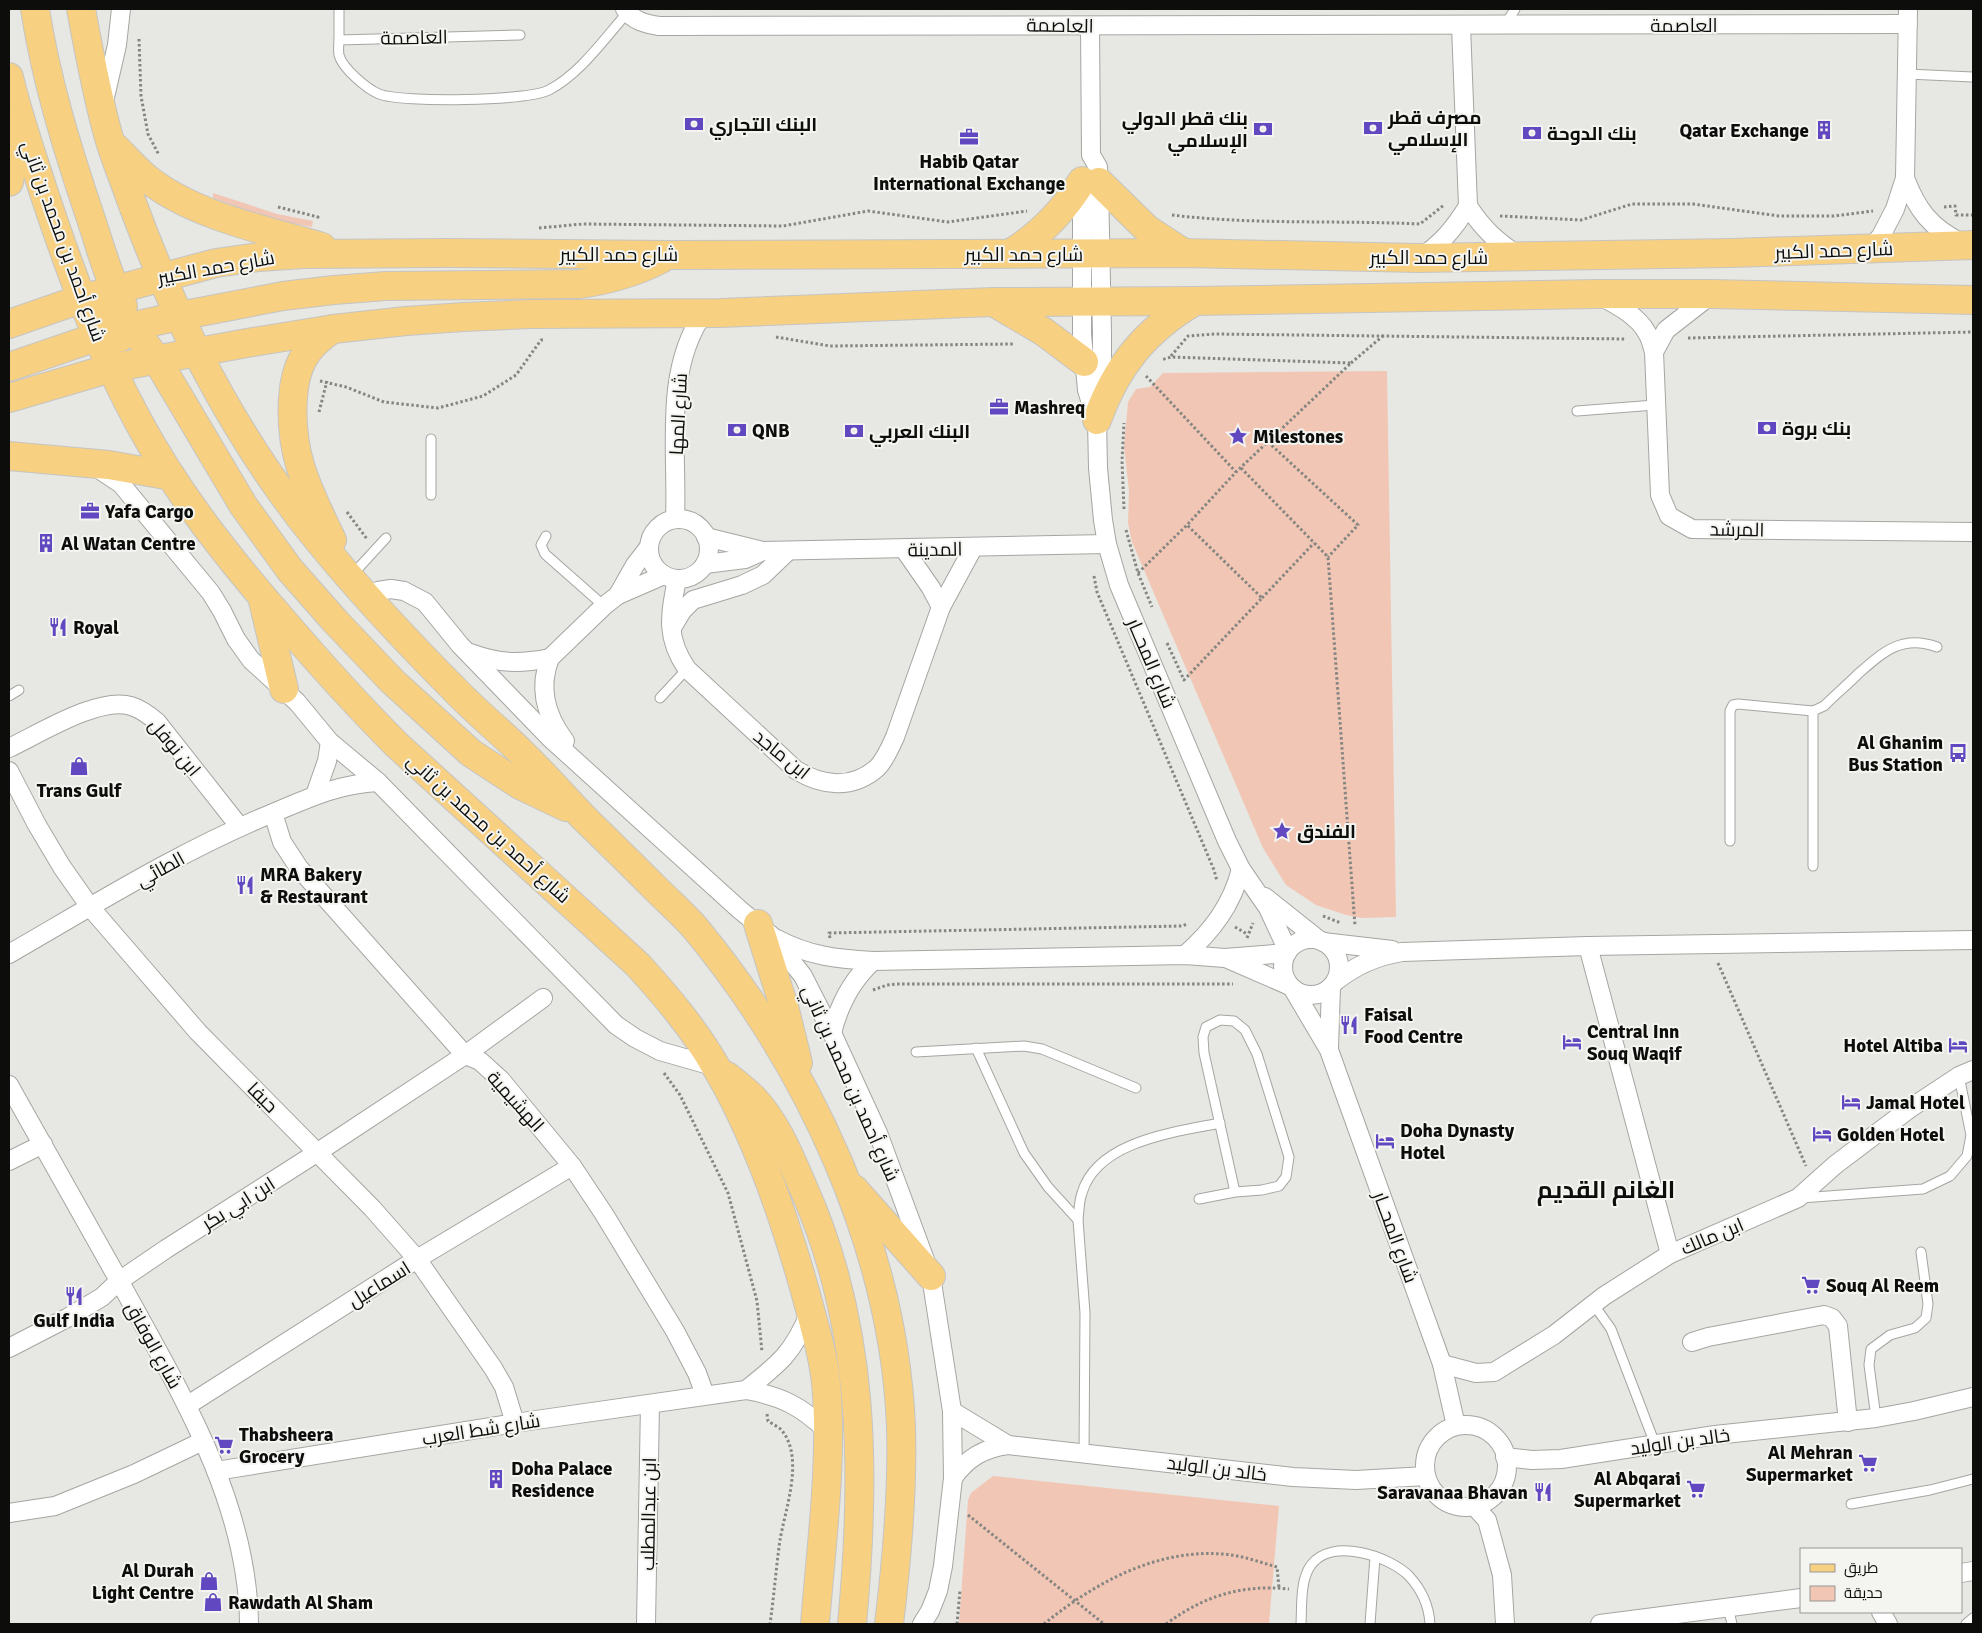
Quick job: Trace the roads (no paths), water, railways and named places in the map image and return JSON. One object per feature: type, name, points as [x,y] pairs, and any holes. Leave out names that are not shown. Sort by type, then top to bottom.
[{"type":"main road","points":[[35,9],[41,46],[62,128],[115,289],[132,326],[157,360],[248,512],[290,570],[341,627],[392,681],[471,753],[520,785],[578,812]]},
{"type":"main road","points":[[81,9],[110,143],[161,276],[198,353],[261,464],[307,527],[358,587],[465,700],[524,754],[578,812],[694,927],[741,989],[770,1032],[804,1091],[845,1178],[868,1246],[881,1295],[897,1383],[901,1428],[899,1523],[889,1624]]},
{"type":"main road","name":"شارع أحمد بن محمد بن ثاني","points":[[9,76],[20,117],[64,255],[97,337],[138,421],[171,476],[205,526],[262,597],[347,694],[397,745],[638,966],[667,996],[716,1067],[747,1127],[794,1252],[826,1383],[827,1463],[815,1624]]},
{"type":"main road","points":[[9,182],[20,117]]},
{"type":"main road","points":[[110,143],[148,180],[183,201],[203,210],[347,254]]},
{"type":"main road","points":[[1011,253],[1039,233],[1091,182],[1147,229],[1184,253]]},
{"type":"main road","name":"شارع حمد الكبير","points":[[9,324],[36,313],[161,276],[216,263],[259,257],[303,254],[1184,253],[1418,258],[1721,254],[1969,245]]},
{"type":"main road","points":[[9,367],[132,326],[283,296],[395,286],[579,284],[618,277],[641,270],[669,255]]},
{"type":"main road","points":[[111,368],[112,354],[116,341],[146,315],[155,302],[159,293],[161,276]]},
{"type":"main road","name":"شارع حمد الكبير","points":[[9,398],[111,368],[257,341],[333,329],[406,321],[530,314],[703,314],[993,302],[1195,301],[1596,294],[1712,294],[1973,300]]},
{"type":"main road","points":[[81,299],[107,307],[144,334],[165,345],[198,353]]},
{"type":"main road","points":[[1097,420],[1109,390],[1126,362],[1149,334],[1171,316],[1195,301]]},
{"type":"main road","points":[[993,302],[1044,332],[1084,362]]},
{"type":"main road","points":[[333,329],[305,354],[297,371],[294,380],[292,431],[297,459],[307,487],[358,587]]},
{"type":"main road","points":[[9,456],[88,463],[171,476]]},
{"type":"main road","points":[[262,597],[284,689]]},
{"type":"main road","points":[[765,930],[804,1091]]},
{"type":"main road","points":[[716,1067],[754,1099],[779,1135],[790,1156],[813,1208],[833,1272],[847,1327],[856,1394],[861,1490],[860,1532],[852,1624]]},
{"type":"main road","points":[[845,1178],[931,1276]]},
{"type":"street","points":[[102,111],[110,78],[120,9]]},
{"type":"street","name":"العاصمة","points":[[626,11],[642,23],[659,26],[1090,26],[1316,17],[1460,26],[1505,26],[1908,16]]},
{"type":"street","points":[[1871,248],[1881,236],[1896,209],[1905,178],[1908,16]]},
{"type":"street","name":"شارع المحــار","points":[[1090,26],[1091,155],[1085,163],[1091,182],[1090,254],[1092,302],[1102,377],[1097,420],[1100,495],[1107,544],[1119,584],[1227,841],[1242,869],[1268,908],[1287,952]]},
{"type":"street","points":[[1460,26],[1468,206],[1488,233],[1500,244],[1522,257]]},
{"type":"street","points":[[1905,178],[1919,208],[1932,224],[1948,236],[1969,245]]},
{"type":"street","points":[[1418,258],[1432,250],[1446,237],[1468,206]]},
{"type":"street","name":"المرشد","points":[[1596,294],[1621,307],[1638,321],[1647,332],[1654,352],[1660,496],[1669,516],[1692,529],[1973,532]]},
{"type":"street","name":"المرشد","points":[[1654,352],[1666,330],[1712,294]]},
{"type":"street","name":"شارع المحــار","points":[[1092,302],[1084,362],[1089,402],[1097,420]]},
{"type":"street","name":"شارع المها","points":[[675,519],[675,435],[678,386],[682,360],[688,340],[703,314]]},
{"type":"street","points":[[88,463],[115,478],[130,493],[211,592],[236,639],[251,660],[302,707],[330,742],[378,782],[616,1025],[660,1052],[716,1067]]},
{"type":"street","points":[[573,760],[570,748],[556,729],[547,710],[544,687],[546,669],[550,658],[618,595],[671,577],[688,578],[698,572],[705,564],[709,546],[706,536],[699,526],[688,520],[675,519],[657,528],[649,547],[635,565],[618,595]]},
{"type":"street","name":"المدينة","points":[[706,536],[763,551],[1107,544]]},
{"type":"street","points":[[649,547],[650,558],[656,568],[671,577]]},
{"type":"street","name":"ابن ماجد","points":[[671,577],[674,648],[687,669],[796,770],[811,779],[831,784],[849,782],[864,776],[877,768],[886,755],[895,737],[941,607],[973,548]]},
{"type":"street","points":[[904,549],[932,588],[941,607]]},
{"type":"street","name":"المدينة","points":[[705,564],[745,559],[763,551]]},
{"type":"street","points":[[672,629],[682,611],[693,600],[742,585],[763,575],[788,551]]},
{"type":"street","name":"شارع أحمد بن محمد بن ثاني","points":[[358,587],[378,591],[391,589],[404,591],[416,596],[433,610],[451,634],[573,760],[765,930],[803,976],[832,1032],[878,1133],[931,1276],[952,1412],[953,1478],[943,1566],[938,1591],[930,1611],[922,1624]]},
{"type":"street","points":[[469,653],[502,663],[550,658]]},
{"type":"street","name":"ابن نوفل","points":[[9,748],[86,710],[116,704],[130,706],[145,712],[157,722],[239,826]]},
{"type":"street","points":[[315,795],[327,761],[330,742]]},
{"type":"street","name":"حيفا","points":[[9,770],[37,825],[62,867],[90,908],[198,1032],[318,1152],[372,1208],[417,1259],[493,1368],[504,1387],[515,1423]]},
{"type":"street","name":"الطائي","points":[[9,954],[239,826],[339,786],[378,782]]},
{"type":"street","name":"الهشيمية","points":[[273,813],[282,842],[300,868],[465,1055],[480,1061],[501,1080],[572,1166],[604,1214],[675,1331],[697,1373],[705,1395]]},
{"type":"street","points":[[1185,955],[1210,932],[1220,918],[1238,883],[1242,869]]},
{"type":"street","name":"شارع المحــار","points":[[1257,892],[1321,941]]},
{"type":"street","points":[[765,930],[791,946],[811,954],[832,958],[873,961],[1185,955],[1225,958],[1287,952]]},
{"type":"street","points":[[1291,988],[1283,974],[1282,966],[1287,952],[1294,944],[1310,939],[1402,952],[1588,946],[1973,940]]},
{"type":"street","points":[[1321,941],[1329,946],[1338,958],[1339,966],[1334,984]]},
{"type":"street","points":[[1588,946],[1670,1254]]},
{"type":"street","points":[[1225,958],[1299,993],[1313,996],[1320,994],[1358,966],[1375,958],[1402,952]]},
{"type":"street","points":[[832,1032],[844,997],[858,977],[873,961]]},
{"type":"street","name":"شارع المحــار","points":[[1329,1050],[1334,984]]},
{"type":"street","name":"شارع المحــار","points":[[1291,988],[1329,1050],[1442,1364],[1456,1426]]},
{"type":"street","name":"ابن ابي بكر","points":[[9,1348],[102,1297],[119,1281],[465,1055],[543,998]]},
{"type":"street","name":"ابن مالك","points":[[1442,1364],[1476,1373],[1494,1372],[1554,1335],[1604,1296],[1670,1254],[1798,1198],[1835,1165],[1910,1109],[1966,1073]]},
{"type":"street","name":"شارع الوفاق","points":[[9,1085],[188,1405],[216,1471],[234,1525],[246,1585],[248,1624]]},
{"type":"street","points":[[9,1161],[42,1144]]},
{"type":"street","name":"اسماعيل","points":[[188,1405],[417,1259],[572,1166]]},
{"type":"street","points":[[746,1390],[778,1365],[802,1331],[810,1312]]},
{"type":"street","points":[[1692,1342],[1708,1337],[1824,1315],[1832,1318],[1838,1326],[1848,1422]]},
{"type":"street","name":"شارع شط العرب","points":[[216,1471],[515,1423],[746,1390],[790,1402],[810,1415],[827,1431]]},
{"type":"street","name":"خالد بن الوليد","points":[[1505,1457],[1532,1460],[1561,1459],[1715,1435],[1876,1418],[1914,1412],[1973,1397]]},
{"type":"street","name":"ابن عبدالمطلب","points":[[646,1624],[650,1404]]},
{"type":"street","name":"خالد بن الوليد","points":[[952,1412],[1008,1445]]},
{"type":"street","points":[[1456,1426],[1472,1426],[1487,1431],[1499,1442],[1505,1457],[1506,1473],[1500,1488],[1490,1500],[1475,1506],[1459,1507],[1444,1502],[1432,1491],[1426,1476],[1425,1460],[1430,1445],[1442,1433],[1456,1426]]},
{"type":"street","points":[[9,1513],[55,1506],[134,1474],[202,1441]]},
{"type":"street","name":"خالد بن الوليد","points":[[953,1478],[961,1466],[975,1455],[988,1448],[1008,1445],[1293,1477],[1356,1480],[1426,1476]]},
{"type":"street","points":[[1475,1506],[1487,1520],[1502,1575],[1506,1624]]},
{"type":"street","points":[[1600,1624],[1800,1598]]},
{"type":"lane","points":[[339,9],[339,56],[344,66],[356,78],[377,93],[387,96],[447,99],[525,97],[547,91],[563,82],[585,60],[626,11]]},
{"type":"lane","points":[[1505,26],[1515,9]]},
{"type":"lane","name":"العاصمة","points":[[339,40],[520,35]]},
{"type":"lane","points":[[1907,74],[1973,76]]},
{"type":"lane","points":[[1577,410],[1655,405]]},
{"type":"lane","points":[[431,439],[431,496]]},
{"type":"lane","points":[[546,536],[541,546],[545,554],[604,606]]},
{"type":"lane","points":[[358,587],[376,550],[386,538]]},
{"type":"lane","points":[[1730,841],[1730,712],[1733,706],[1738,704],[1813,711],[1824,706],[1882,652],[1896,645],[1912,642],[1936,647]]},
{"type":"lane","points":[[660,698],[687,669]]},
{"type":"lane","points":[[9,696],[19,690]]},
{"type":"lane","points":[[1813,711],[1813,866]]},
{"type":"lane","points":[[1199,1199],[1279,1186],[1286,1177],[1289,1157],[1257,1054],[1245,1030],[1234,1021],[1220,1020],[1206,1027],[1203,1037],[1204,1053],[1235,1192]]},
{"type":"lane","points":[[916,1052],[1024,1046],[1042,1049],[1136,1088]]},
{"type":"lane","points":[[976,1048],[1024,1154],[1048,1187],[1078,1220]]},
{"type":"lane","points":[[1798,1198],[1923,1189],[1950,1176],[1967,1156],[1971,1135],[1966,1073]]},
{"type":"lane","points":[[1084,1453],[1085,1313],[1078,1220],[1082,1192],[1094,1171],[1112,1154],[1156,1136],[1220,1123]]},
{"type":"lane","points":[[1876,1418],[1869,1365],[1871,1349],[1890,1335],[1915,1328],[1926,1318],[1928,1304],[1921,1252]]},
{"type":"lane","points":[[1594,1305],[1612,1329],[1655,1444]]},
{"type":"lane","points":[[1851,1504],[1930,1490],[1973,1479]]},
{"type":"lane","points":[[1301,1624],[1303,1591],[1308,1570],[1323,1554],[1337,1550],[1351,1551],[1375,1557],[1398,1567],[1416,1584],[1427,1606],[1430,1624]]},
{"type":"lane","points":[[1370,1624],[1375,1557]]},
{"type":"lane","points":[[1728,1607],[1732,1624]]},
{"type":"lane","points":[[1966,1624],[1973,1618]]},
{"type":"place","name":"البنك التجاري","points":[[694,124]]},
{"type":"place","name":"مصرف قطر الإسلامي","points":[[1373,128]]},
{"type":"place","name":"بنك قطر الدولي الإسلامي","points":[[1263,129]]},
{"type":"place","name":"Qatar Exchange","points":[[1824,130]]},
{"type":"place","name":"بنك الدوحة","points":[[1532,133]]},
{"type":"place","name":"Habib Qatar International Exchange","points":[[969,137]]},
{"type":"place","name":"Mashreq","points":[[999,407]]},
{"type":"place","name":"بنك بروة","points":[[1767,428]]},
{"type":"place","name":"QNB","points":[[737,430]]},
{"type":"place","name":"البنك العربي","points":[[854,431]]},
{"type":"place","name":"Milestones","points":[[1238,436]]},
{"type":"place","name":"Yafa Cargo","points":[[90,511]]},
{"type":"place","name":"Al Watan Centre","points":[[46,543]]},
{"type":"place","name":"Royal","points":[[58,627]]},
{"type":"place","name":"Al Ghanim Bus Station","points":[[1958,753]]},
{"type":"place","name":"Trans Gulf","points":[[79,766]]},
{"type":"place","name":"الفندق","points":[[1282,831]]},
{"type":"place","name":"MRA Bakery & Restaurant","points":[[245,885]]},
{"type":"place","name":"Faisal Food Centre","points":[[1349,1025]]},
{"type":"place","name":"Central Inn Souq Waqif","points":[[1572,1042]]},
{"type":"place","name":"Hotel Altiba","points":[[1958,1045]]},
{"type":"place","name":"Jamal Hotel","points":[[1851,1102]]},
{"type":"place","name":"Golden Hotel","points":[[1822,1134]]},
{"type":"place","name":"Doha Dynasty Hotel","points":[[1385,1141]]},
{"type":"place","name":"Souq Al Reem","points":[[1811,1285]]},
{"type":"place","name":"Gulf India","points":[[74,1296]]},
{"type":"place","name":"Thabsheera Grocery","points":[[224,1445]]},
{"type":"place","name":"Al Mehran Supermarket","points":[[1868,1463]]},
{"type":"place","name":"Doha Palace Residence","points":[[496,1479]]},
{"type":"place","name":"Al Abqarai Supermarket","points":[[1696,1489]]},
{"type":"place","name":"Saravanaa Bhavan","points":[[1543,1492]]},
{"type":"place","name":"Al Durah Light Centre","points":[[209,1581]]},
{"type":"place","name":"Rawdath Al Sham","points":[[213,1602]]},
{"type":"district","name":"الغانم القديم","points":[[1606,1190]]}]
